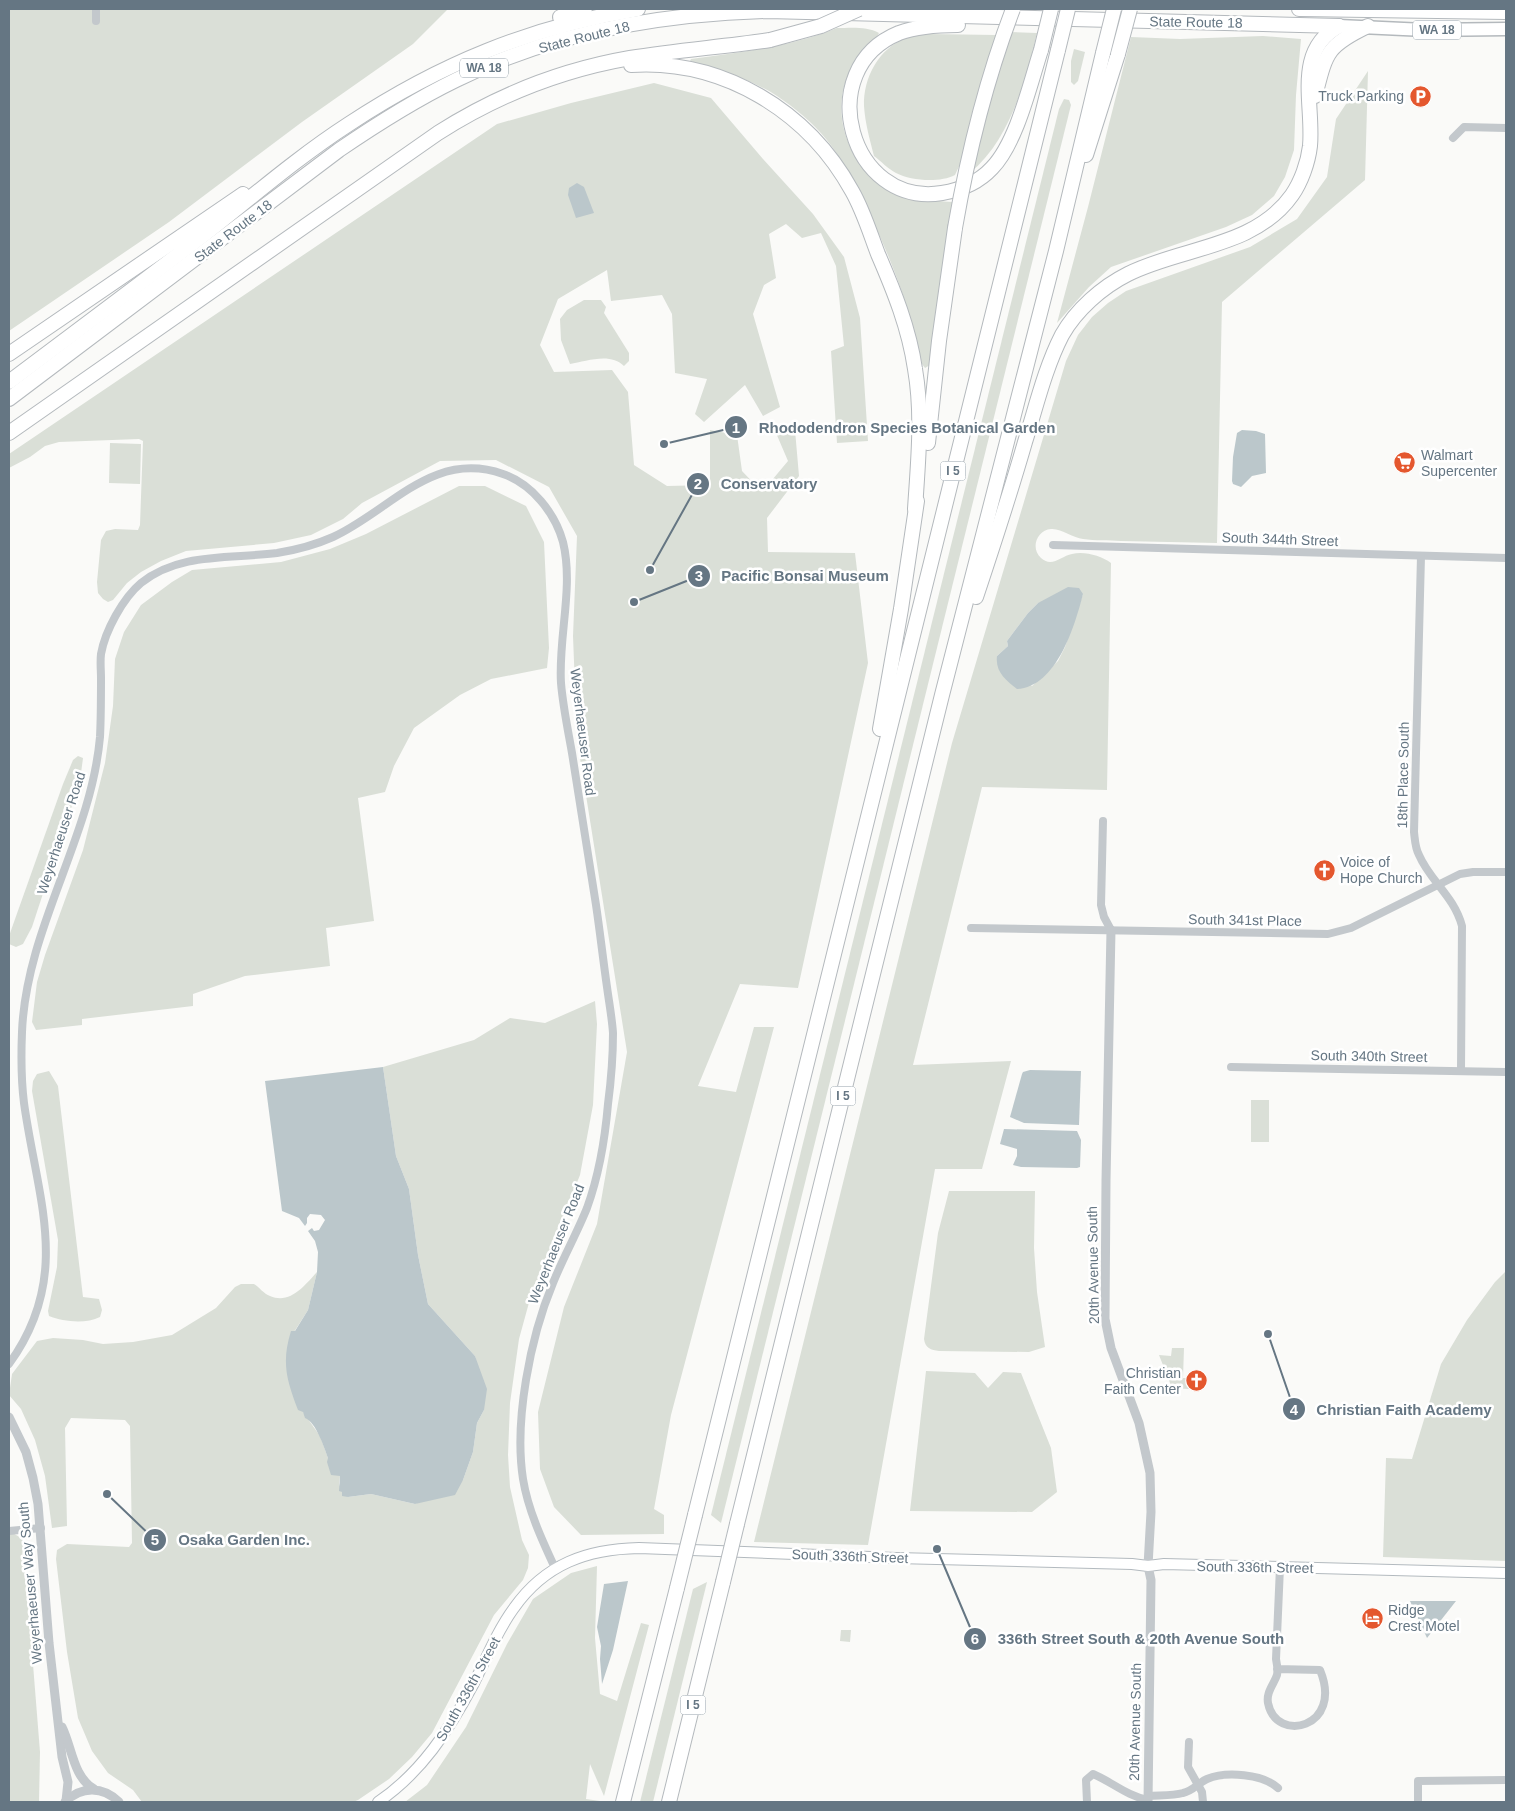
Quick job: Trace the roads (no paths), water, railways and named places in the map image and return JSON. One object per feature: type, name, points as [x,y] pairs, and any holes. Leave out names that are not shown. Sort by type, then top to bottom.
[{"type":"highway","points":[[490,48],[536,26],[585,9]]},
{"type":"highway","name":"State Route 18","points":[[9,382],[301,158],[348,124],[400,93],[426,78],[490,48],[558,26],[638,9]]},
{"type":"highway","points":[[9,433],[438,133],[497,100],[543,81],[580,69],[631,58],[770,40],[821,26],[860,9]]},
{"type":"highway","points":[[858,852],[901,609],[915,509],[927,447],[939,341],[955,228],[982,102],[1012,9]]},
{"type":"highway","name":"I 5","points":[[624,1802],[1068,9]]},
{"type":"highway","name":"I 5","points":[[668,1802],[942,695],[1056,251],[1114,9]]},
{"type":"highway","points":[[1056,251],[1118,54],[1130,9]]},
{"type":"highway","name":"WA 18","points":[[1300,9],[1506,12]]},
{"type":"highway","name":"State Route 18","points":[[9,399],[347,145],[382,121],[443,87],[491,64],[572,37],[684,16],[725,12],[768,11],[1054,14],[1368,26],[1425,30],[1506,29]]},
{"type":"highway","points":[[1054,14],[1018,120],[1004,152],[992,168],[971,184],[960,189],[938,194],[925,194],[910,191],[886,180],[866,161],[858,149],[849,122],[848,104],[856,75],[868,55],[889,38],[899,33],[927,26],[1018,24],[1054,14]]},
{"type":"highway","points":[[942,695],[1000,526],[1047,372],[1063,334],[1090,301],[1128,274],[1233,238],[1259,226],[1275,215],[1293,194],[1303,172],[1310,146],[1310,77],[1313,53],[1322,38],[1339,26]]},
{"type":"highway","points":[[1310,116],[1322,70],[1334,46],[1351,34],[1368,26]]},
{"type":"highway","points":[[580,69],[640,65],[670,66],[692,69],[724,79],[745,88],[779,107],[811,134],[829,155],[853,192],[895,295],[908,334],[920,408],[915,509]]},
{"type":"highway","points":[[9,354],[225,205],[301,158]]},
{"type":"main road","name":"South 336th Street","points":[[378,1802],[416,1770],[434,1750],[466,1697],[513,1608],[540,1579],[555,1568],[585,1554],[631,1548],[1148,1566],[1164,1564],[1506,1572]]},
{"type":"street","points":[[96,9],[96,21]]},
{"type":"street","points":[[1453,138],[1464,127],[1506,128]]},
{"type":"street","name":"Weyerhaeuser Road","points":[[9,1363],[26,1338],[38,1307],[46,1266],[45,1217],[22,1085],[22,1022],[28,981],[41,930],[86,803],[100,736],[101,654],[113,623],[126,598],[141,583],[159,571],[186,562],[300,549],[328,540],[353,527],[385,506],[403,491],[431,477],[456,469],[480,469],[506,475],[543,502],[553,517],[561,536],[566,559],[561,682],[598,916],[613,1031],[609,1101],[604,1140],[594,1183],[585,1212],[551,1287],[537,1328],[524,1395],[521,1454],[523,1479],[533,1515],[555,1568]]},
{"type":"street","name":"South 344th Street","points":[[1053,544],[1506,558]]},
{"type":"street","name":"18th Place South","points":[[1421,556],[1414,832],[1418,854],[1454,905],[1463,931],[1461,1070]]},
{"type":"street","points":[[1103,821],[1101,905],[1104,917],[1111,930]]},
{"type":"street","name":"South 341st Place","points":[[971,928],[1328,934],[1351,928],[1439,884],[1468,872],[1506,872]]},
{"type":"street","name":"20th Avenue South","points":[[1111,930],[1105,1319],[1111,1348],[1139,1423],[1150,1473],[1148,1566],[1151,1580],[1148,1799]]},
{"type":"street","name":"South 340th Street","points":[[1231,1066],[1506,1072]]},
{"type":"street","name":"Weyerhaeuser Way South","points":[[9,1416],[26,1452],[33,1478],[41,1528],[49,1643],[59,1721]]},
{"type":"street","points":[[9,1531],[41,1528]]},
{"type":"street","points":[[1277,1669],[1320,1670],[1325,1682],[1325,1692],[1323,1706],[1315,1720],[1304,1725],[1278,1722],[1268,1703],[1270,1686],[1278,1674],[1277,1669],[1280,1567]]},
{"type":"street","points":[[59,1721],[81,1776],[94,1790]]},
{"type":"street","points":[[59,1721],[62,1757],[68,1782],[66,1802]]},
{"type":"street","points":[[1189,1742],[1188,1767],[1202,1792],[1204,1802]]},
{"type":"street","points":[[1087,1802],[1086,1780],[1093,1774],[1134,1797],[1148,1799],[1182,1793],[1208,1778],[1221,1775],[1250,1776],[1266,1780],[1278,1788]]},
{"type":"street","points":[[1418,1802],[1418,1781],[1506,1780]]},
{"type":"street","points":[[66,1802],[74,1794],[84,1790],[104,1792],[113,1796],[119,1802]]},
{"type":"place","name":"Truck Parking","points":[[1420,96]]},
{"type":"place","name":"Rhododendron Species Botanical Garden","points":[[664,444]]},
{"type":"place","name":"Walmart Supercenter","points":[[1405,463]]},
{"type":"place","name":"Conservatory","points":[[650,570]]},
{"type":"place","name":"Pacific Bonsai Museum","points":[[634,602]]},
{"type":"place","name":"Voice of Hope Church","points":[[1324,870]]},
{"type":"place","name":"Christian Faith Academy","points":[[1268,1334]]},
{"type":"place","name":"Christian Faith Center","points":[[1197,1381]]},
{"type":"place","name":"Osaka Garden Inc.","points":[[107,1494]]},
{"type":"place","name":"336th Street South & 20th Avenue South","points":[[937,1549]]},
{"type":"place","name":"Ridge Crest Motel","points":[[1372,1618]]}]
